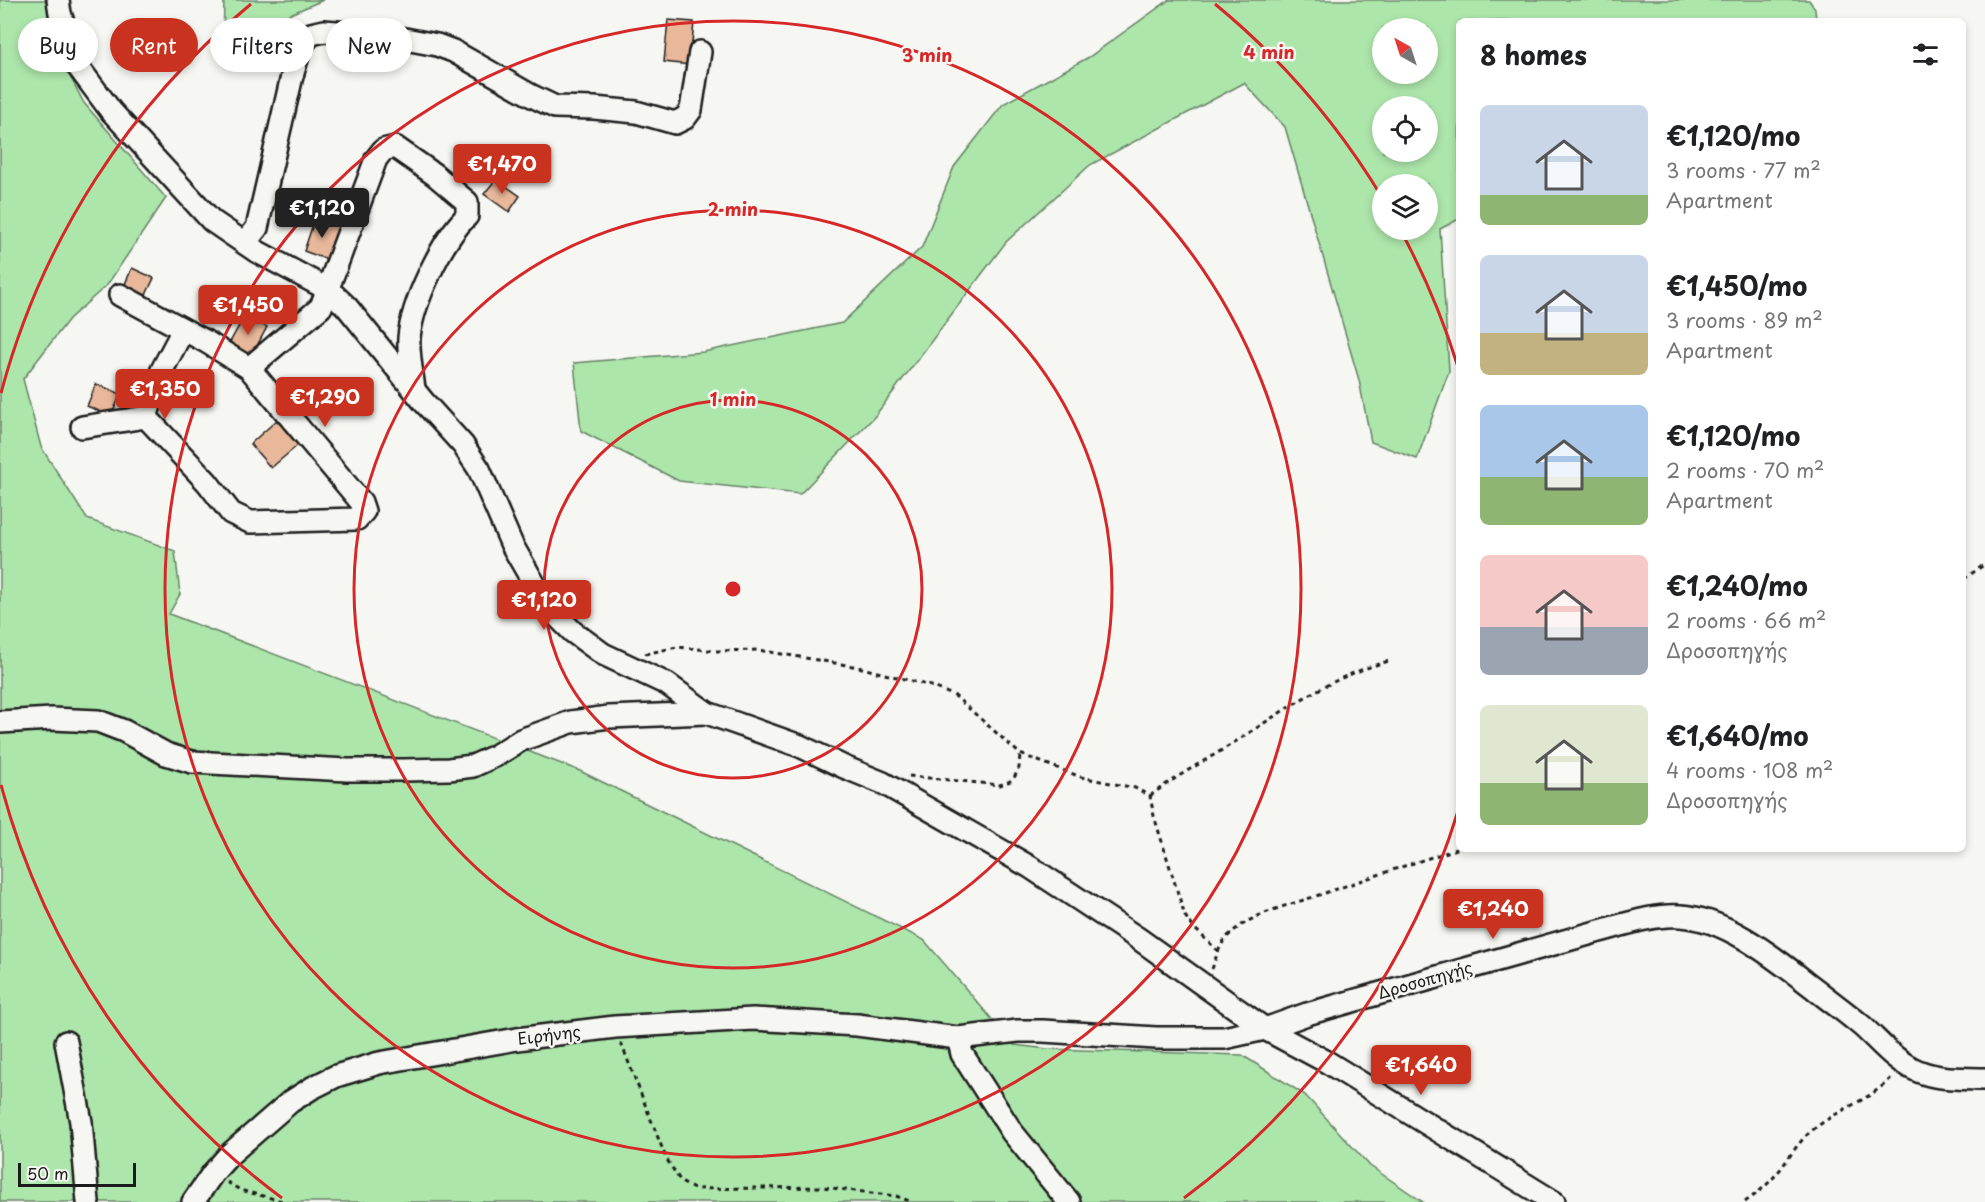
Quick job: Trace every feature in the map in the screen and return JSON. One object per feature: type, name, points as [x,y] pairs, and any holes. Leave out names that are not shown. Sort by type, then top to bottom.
[{"type":"street","points":[[58,0],[76,64],[111,111],[212,221],[245,243],[329,291],[347,307],[463,445],[479,469],[512,545],[547,606],[573,632],[621,664],[667,684],[707,713],[800,746],[884,783],[1030,867],[1139,939],[1265,1029],[1327,1062],[1554,1202]]},
{"type":"street","points":[[245,243],[257,228],[292,76],[301,46],[311,34],[324,31],[361,34],[437,45],[453,51],[555,107],[636,112],[675,123],[685,118],[691,110],[700,52]]},
{"type":"street","points":[[249,368],[321,307],[329,291],[376,159],[383,150],[395,147],[435,175],[467,202],[467,216],[457,226],[446,245],[414,311],[409,338],[414,389]]},
{"type":"street","points":[[120,295],[205,340],[249,368],[361,502],[364,512],[357,519],[250,522],[231,513],[207,482],[146,417]]},
{"type":"street","points":[[146,417],[162,370],[183,330]]},
{"type":"street","points":[[82,427],[146,417]]},
{"type":"street","points":[[0,722],[52,719],[98,721],[124,731],[166,754],[192,762],[347,770],[404,770],[473,766],[521,740],[571,722],[620,716],[707,713]]},
{"type":"street","name":"Δροσοπηγής","points":[[958,1038],[1018,1031],[1156,1038],[1224,1038],[1265,1029],[1307,1014],[1584,935],[1643,920],[1679,916],[1700,919],[1723,928],[1753,945],[1861,1025],[1898,1060],[1917,1071],[1940,1078],[1985,1079]]},
{"type":"street","name":"Ειρήνης","points":[[193,1202],[213,1173],[230,1154],[290,1102],[336,1076],[379,1063],[518,1038],[615,1027],[753,1019],[857,1025],[958,1038]]},
{"type":"street","points":[[958,1038],[962,1054],[1012,1132],[1069,1202]]},
{"type":"street","points":[[66,1042],[81,1122],[88,1202]]},
{"type":"path","points":[[1966,578],[1985,564]]},
{"type":"path","points":[[621,664],[649,652],[677,647],[718,651],[758,650],[858,667],[931,686],[956,696],[1020,754],[1081,777],[1135,788],[1150,796]]},
{"type":"path","points":[[1150,796],[1172,779],[1217,753],[1299,699],[1337,679],[1389,661]]},
{"type":"path","points":[[905,775],[1000,785],[1013,780],[1019,768],[1020,754]]},
{"type":"path","points":[[1150,796],[1185,916],[1218,951]]},
{"type":"path","points":[[1208,987],[1218,951],[1226,938],[1267,911],[1456,849]]},
{"type":"path","points":[[615,1027],[666,1158],[681,1182],[694,1189],[823,1187],[896,1196],[912,1202]]},
{"type":"path","points":[[1745,1202],[1774,1177],[1807,1135],[1828,1118],[1870,1096],[1883,1086],[1894,1074],[1898,1060]]},
{"type":"path","points":[[213,1173],[240,1190],[286,1202]]},
{"type":"green space","points":[[0,0],[48,0],[52,18],[18,18],[18,72],[68,72],[84,103],[166,198],[107,285],[69,319],[23,379],[41,447],[87,519],[175,551],[180,594],[169,614],[580,771],[924,940],[1014,1045],[1048,1049],[1242,1055],[1305,1095],[1370,1166],[1423,1202],[0,1202]]},
{"type":"green space","points":[[224,0],[323,0],[281,18],[224,18]]},
{"type":"green space","points":[[1169,0],[1809,0],[1815,9],[1816,18],[1456,18],[1456,221],[1440,229],[1449,371],[1417,459],[1371,442],[1359,380],[1285,127],[1244,83],[1090,165],[1006,242],[875,416],[800,494],[679,481],[581,431],[574,363],[703,352],[842,323],[922,247],[954,167],[1003,104],[1089,57]]},
{"type":"building","points":[[668,20],[694,22],[690,65],[664,62]]},
{"type":"building","points":[[496,179],[520,196],[509,212],[484,194]]},
{"type":"building","points":[[315,218],[340,226],[328,260],[304,251]]},
{"type":"building","points":[[132,268],[154,278],[143,301],[122,291]]},
{"type":"building","points":[[245,315],[267,327],[251,357],[229,344]]},
{"type":"building","points":[[96,384],[121,394],[111,416],[87,406]]},
{"type":"building","points":[[277,420],[298,445],[271,468],[250,444]]}]
